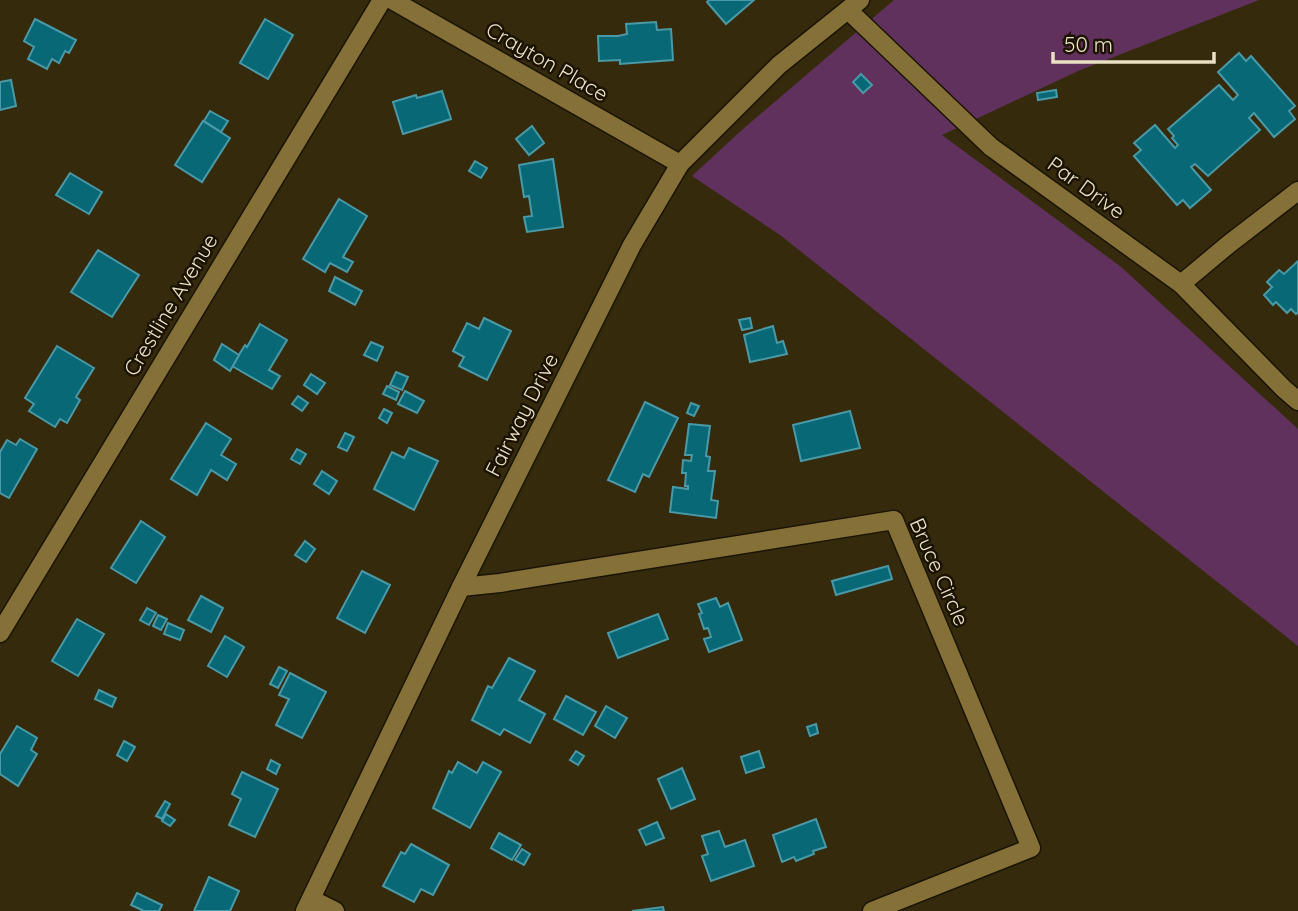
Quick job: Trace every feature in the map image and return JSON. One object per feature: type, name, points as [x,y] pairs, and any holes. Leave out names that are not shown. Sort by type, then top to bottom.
[{"type":"street","name":"Crestline Avenue","points":[[0,633],[382,0]]},
{"type":"street","name":"Crayton Place","points":[[392,0],[680,164]]},
{"type":"street","name":"Fairway Drive","points":[[308,905],[461,587],[632,245],[680,164],[779,65],[854,5]]},
{"type":"street","name":"Par Drive","points":[[854,5],[991,147],[1181,284],[1284,390],[1298,401]]},
{"type":"street","points":[[1181,284],[1298,191]]},
{"type":"street","name":"Bruce Circle","points":[[461,587],[894,520],[1031,848],[872,911]]},
{"type":"street","points":[[308,905],[335,911]]},
{"type":"shaded area","points":[[894,0],[1259,0],[1078,71],[942,135],[1120,266],[1298,429],[1298,646],[780,235],[692,176]]},
{"type":"building","points":[[754,0],[726,24],[707,2]]},
{"type":"building","points":[[35,19],[76,40],[69,53],[65,51],[59,63],[52,59],[47,69],[28,59],[34,47],[24,41]]},
{"type":"building","points":[[265,19],[293,35],[268,79],[240,63]]},
{"type":"building","points":[[656,22],[657,30],[671,29],[673,60],[620,64],[620,60],[599,61],[598,36],[627,34],[626,24]]},
{"type":"building","points":[[1239,53],[1246,61],[1251,56],[1295,106],[1289,111],[1295,119],[1274,137],[1254,113],[1249,118],[1260,130],[1208,176],[1195,164],[1191,167],[1211,190],[1190,208],[1183,200],[1177,205],[1134,156],[1141,150],[1134,143],[1155,125],[1175,148],[1178,145],[1168,129],[1219,85],[1233,100],[1238,95],[1218,72]]},
{"type":"building","points":[[861,74],[872,85],[863,93],[853,82]]},
{"type":"building","points":[[11,80],[16,106],[0,110],[0,82]]},
{"type":"building","points":[[1056,90],[1057,97],[1038,100],[1037,93]]},
{"type":"building","points":[[442,91],[451,119],[403,134],[393,102]]},
{"type":"building","points":[[210,111],[228,121],[221,132],[204,121]]},
{"type":"building","points":[[203,121],[230,138],[202,182],[175,165]]},
{"type":"building","points":[[532,126],[544,143],[529,155],[516,139]]},
{"type":"building","points":[[553,159],[563,227],[527,232],[524,217],[532,216],[529,196],[524,197],[519,165]]},
{"type":"building","points":[[475,161],[487,168],[481,178],[469,171]]},
{"type":"building","points":[[70,173],[102,192],[89,214],[56,195]]},
{"type":"building","points":[[339,199],[367,216],[343,257],[353,262],[347,272],[330,263],[325,272],[303,259]]},
{"type":"building","points":[[98,250],[139,275],[112,317],[71,292]]},
{"type":"building","points":[[1298,261],[1298,312],[1296,314],[1291,309],[1287,313],[1276,302],[1273,305],[1264,295],[1272,287],[1267,282],[1279,270],[1284,274]]},
{"type":"building","points":[[335,277],[362,291],[355,305],[329,291]]},
{"type":"building","points":[[484,318],[511,331],[487,380],[459,366],[464,357],[453,351],[467,323],[479,329]]},
{"type":"building","points":[[750,318],[752,328],[742,330],[739,320]]},
{"type":"building","points":[[260,324],[287,340],[269,370],[280,376],[272,389],[232,366]]},
{"type":"building","points":[[773,326],[777,343],[783,341],[787,354],[750,362],[744,335]]},
{"type":"building","points":[[371,342],[383,347],[377,361],[364,355]]},
{"type":"building","points":[[222,344],[239,355],[230,371],[214,360]]},
{"type":"building","points":[[57,346],[94,368],[76,397],[80,400],[67,423],[60,419],[55,427],[29,411],[34,404],[25,398]]},
{"type":"building","points":[[396,372],[408,377],[402,390],[390,385]]},
{"type":"building","points":[[311,374],[325,383],[317,394],[304,385]]},
{"type":"building","points":[[387,386],[399,392],[396,400],[383,394]]},
{"type":"building","points":[[405,391],[424,401],[417,413],[398,404]]},
{"type":"building","points":[[298,396],[308,403],[302,411],[292,404]]},
{"type":"building","points":[[645,402],[678,418],[649,477],[643,474],[635,492],[608,480]]},
{"type":"building","points":[[691,403],[699,406],[694,416],[687,413]]},
{"type":"building","points":[[384,409],[392,413],[387,423],[379,418]]},
{"type":"building","points":[[850,411],[860,448],[801,461],[793,425]]},
{"type":"building","points":[[206,423],[231,439],[221,455],[236,464],[227,480],[211,470],[197,495],[171,479]]},
{"type":"building","points":[[689,424],[710,426],[706,456],[710,457],[708,471],[715,471],[711,500],[718,501],[716,518],[670,512],[673,487],[688,489],[688,486],[685,486],[686,473],[682,473],[683,460],[691,461],[692,455],[685,455]]},
{"type":"building","points":[[345,433],[354,437],[347,451],[338,447]]},
{"type":"building","points":[[20,439],[37,449],[9,498],[0,493],[0,452],[7,440],[16,445]]},
{"type":"building","points":[[409,448],[438,461],[414,510],[374,489],[392,452],[404,458]]},
{"type":"building","points":[[297,449],[306,454],[300,464],[291,459]]},
{"type":"building","points":[[322,471],[337,481],[329,494],[314,484]]},
{"type":"building","points":[[141,521],[165,537],[136,583],[111,568]]},
{"type":"building","points":[[305,541],[315,549],[306,562],[295,555]]},
{"type":"building","points":[[888,566],[892,579],[836,595],[832,581]]},
{"type":"building","points":[[362,571],[390,585],[365,633],[337,618]]},
{"type":"building","points":[[201,596],[223,608],[211,632],[188,620]]},
{"type":"building","points":[[716,598],[720,607],[728,603],[742,640],[709,652],[704,639],[711,637],[708,628],[704,629],[698,604]]},
{"type":"building","points":[[147,608],[156,613],[149,625],[140,620]]},
{"type":"building","points":[[658,614],[668,639],[618,658],[608,633]]},
{"type":"building","points":[[158,615],[167,619],[161,630],[153,626]]},
{"type":"building","points":[[77,619],[104,634],[78,676],[52,661]]},
{"type":"building","points":[[168,623],[184,630],[180,640],[164,634]]},
{"type":"building","points":[[225,636],[244,647],[227,677],[208,666]]},
{"type":"building","points":[[509,658],[535,671],[519,700],[545,714],[530,743],[504,729],[500,735],[472,720],[488,686],[492,688]]},
{"type":"building","points":[[279,667],[287,671],[278,688],[270,684]]},
{"type":"building","points":[[290,673],[326,692],[302,738],[276,725],[289,699],[279,695]]},
{"type":"building","points":[[99,690],[116,698],[112,707],[95,699]]},
{"type":"building","points":[[566,696],[596,712],[583,735],[554,719]]},
{"type":"building","points":[[606,706],[627,718],[615,738],[595,726]]},
{"type":"building","points":[[816,724],[818,733],[810,736],[807,727]]},
{"type":"building","points":[[17,726],[37,738],[31,750],[37,754],[18,786],[0,774],[0,754]]},
{"type":"building","points":[[124,741],[135,747],[127,761],[117,755]]},
{"type":"building","points":[[576,751],[584,756],[578,765],[570,760]]},
{"type":"building","points":[[759,751],[764,767],[746,773],[741,757]]},
{"type":"building","points":[[271,760],[280,765],[276,774],[267,769]]},
{"type":"building","points":[[458,762],[477,773],[483,762],[501,772],[470,828],[433,808],[449,771],[452,773]]},
{"type":"building","points":[[682,768],[695,799],[671,809],[658,779]]},
{"type":"building","points":[[242,772],[278,789],[255,837],[229,825],[241,799],[232,794]]},
{"type":"building","points":[[165,801],[170,804],[162,819],[156,816]]},
{"type":"building","points":[[166,814],[175,820],[170,826],[162,821]]},
{"type":"building","points":[[816,819],[826,847],[796,861],[794,857],[782,862],[773,835]]},
{"type":"building","points":[[657,822],[664,838],[646,845],[639,830]]},
{"type":"building","points":[[719,831],[725,847],[745,840],[754,866],[711,881],[702,856],[708,854],[702,836]]},
{"type":"building","points":[[499,833],[521,845],[512,860],[491,848]]},
{"type":"building","points":[[411,844],[449,865],[433,895],[421,889],[414,902],[383,886],[401,852],[405,854]]},
{"type":"building","points":[[522,849],[530,854],[524,865],[515,860]]},
{"type":"building","points":[[209,877],[239,891],[230,911],[194,911]]},
{"type":"building","points":[[137,893],[162,905],[159,911],[144,911],[131,905]]},
{"type":"building","points":[[663,907],[664,911],[632,911]]}]
